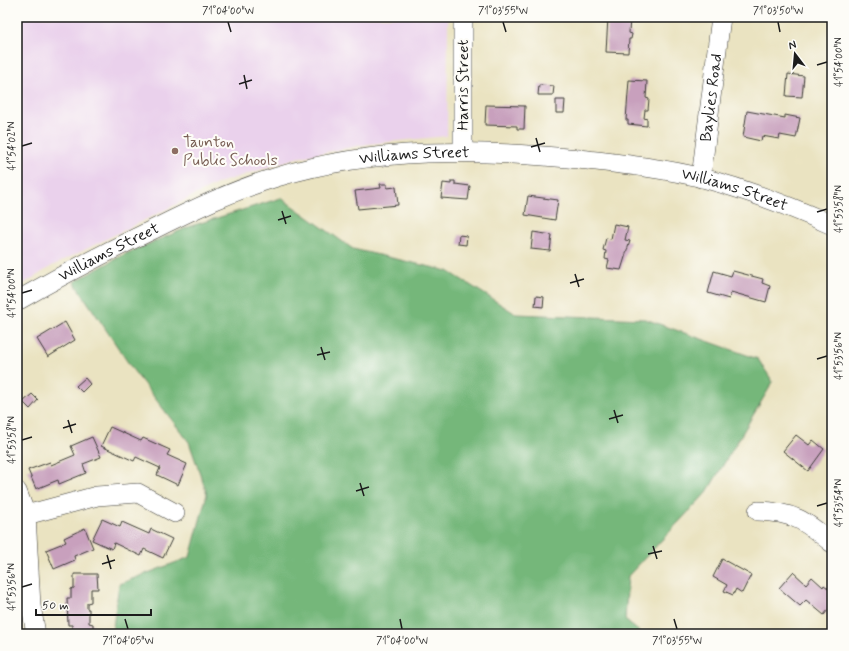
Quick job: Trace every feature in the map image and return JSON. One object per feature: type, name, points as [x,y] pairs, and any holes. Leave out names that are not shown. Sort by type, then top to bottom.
[{"type":"street","name":"Baylies Road","points":[[701,178],[721,17]]},
{"type":"street","name":"Harris Street","points":[[461,18],[462,152]]},
{"type":"street","name":"Williams Street","points":[[17,301],[134,238],[204,204],[240,189],[314,167],[352,159],[389,155],[462,152],[522,154],[614,163],[662,170],[701,178],[786,206],[832,225]]},
{"type":"street","points":[[17,491],[26,515],[31,606],[36,634]]},
{"type":"street","points":[[26,515],[97,496],[138,493],[175,513]]},
{"type":"street","points":[[758,511],[776,511],[793,515],[810,525],[832,543]]},
{"type":"shaded area","name":"Taunton Public Schools","points":[[17,17],[448,17],[447,136],[368,144],[296,158],[219,183],[52,266],[17,288]]},
{"type":"green space","points":[[281,198],[353,249],[448,271],[516,314],[645,319],[758,359],[773,382],[707,492],[628,576],[625,620],[642,634],[112,634],[119,584],[190,557],[207,494],[189,442],[133,370],[74,282],[123,255],[191,226]]},
{"type":"building","points":[[608,17],[630,18],[629,33],[632,34],[631,39],[629,39],[628,53],[606,52]]},
{"type":"building","points":[[788,74],[804,76],[802,97],[786,96]]},
{"type":"building","points":[[629,80],[647,81],[646,98],[649,99],[648,110],[645,110],[644,118],[647,119],[647,126],[628,124],[628,120],[626,120]]},
{"type":"building","points":[[539,85],[554,86],[553,95],[538,95]]},
{"type":"building","points":[[556,100],[565,100],[564,113],[556,113]]},
{"type":"building","points":[[486,105],[525,106],[524,129],[517,129],[517,126],[485,125]]},
{"type":"building","points":[[747,111],[785,118],[785,115],[800,118],[796,138],[780,135],[779,139],[762,136],[761,141],[743,137]]},
{"type":"building","points":[[451,181],[455,181],[455,184],[470,186],[468,200],[441,198],[443,183],[451,184]]},
{"type":"building","points":[[380,184],[387,184],[387,188],[396,187],[398,205],[358,209],[355,191],[381,188]]},
{"type":"building","points":[[528,196],[558,200],[555,220],[525,215]]},
{"type":"building","points":[[614,224],[628,227],[625,240],[630,241],[621,270],[607,268],[609,260],[605,259],[606,251],[603,250],[606,238],[611,239]]},
{"type":"building","points":[[533,232],[552,235],[550,251],[531,249]]},
{"type":"building","points":[[459,235],[467,236],[466,245],[458,244]]},
{"type":"building","points":[[714,271],[731,276],[733,271],[763,279],[762,283],[770,286],[766,302],[731,292],[729,299],[708,293]]},
{"type":"building","points":[[536,296],[544,297],[543,307],[535,306]]},
{"type":"building","points":[[65,322],[75,340],[48,357],[37,339]]},
{"type":"building","points":[[85,378],[90,384],[82,392],[76,386]]},
{"type":"building","points":[[32,394],[38,400],[30,409],[23,402]]},
{"type":"building","points":[[110,427],[141,441],[143,438],[170,450],[167,455],[187,464],[178,485],[157,475],[160,468],[136,457],[134,461],[101,446]]},
{"type":"building","points":[[796,435],[809,445],[813,440],[824,449],[808,471],[783,451]]},
{"type":"building","points":[[92,437],[101,457],[83,464],[86,473],[59,484],[58,480],[36,489],[28,470],[50,462],[51,465],[75,455],[71,446]]},
{"type":"building","points":[[102,519],[120,527],[122,522],[149,534],[151,529],[172,539],[163,558],[144,549],[141,556],[114,543],[112,549],[92,540]]},
{"type":"building","points":[[85,528],[93,548],[74,556],[75,560],[54,569],[46,550],[66,542],[64,538]]},
{"type":"building","points":[[722,559],[751,575],[742,593],[736,589],[733,595],[724,591],[727,585],[713,577]]},
{"type":"building","points":[[793,572],[806,584],[812,577],[823,587],[824,585],[832,591],[832,605],[824,615],[806,600],[800,606],[779,588]]},
{"type":"building","points":[[74,574],[97,574],[98,589],[91,589],[91,602],[87,603],[87,609],[89,609],[89,623],[93,624],[93,634],[72,634],[72,625],[68,625],[67,598],[71,598],[71,589],[74,588]]},
{"type":"place","name":"Taunton Public Schools","points":[[175,151]]}]
